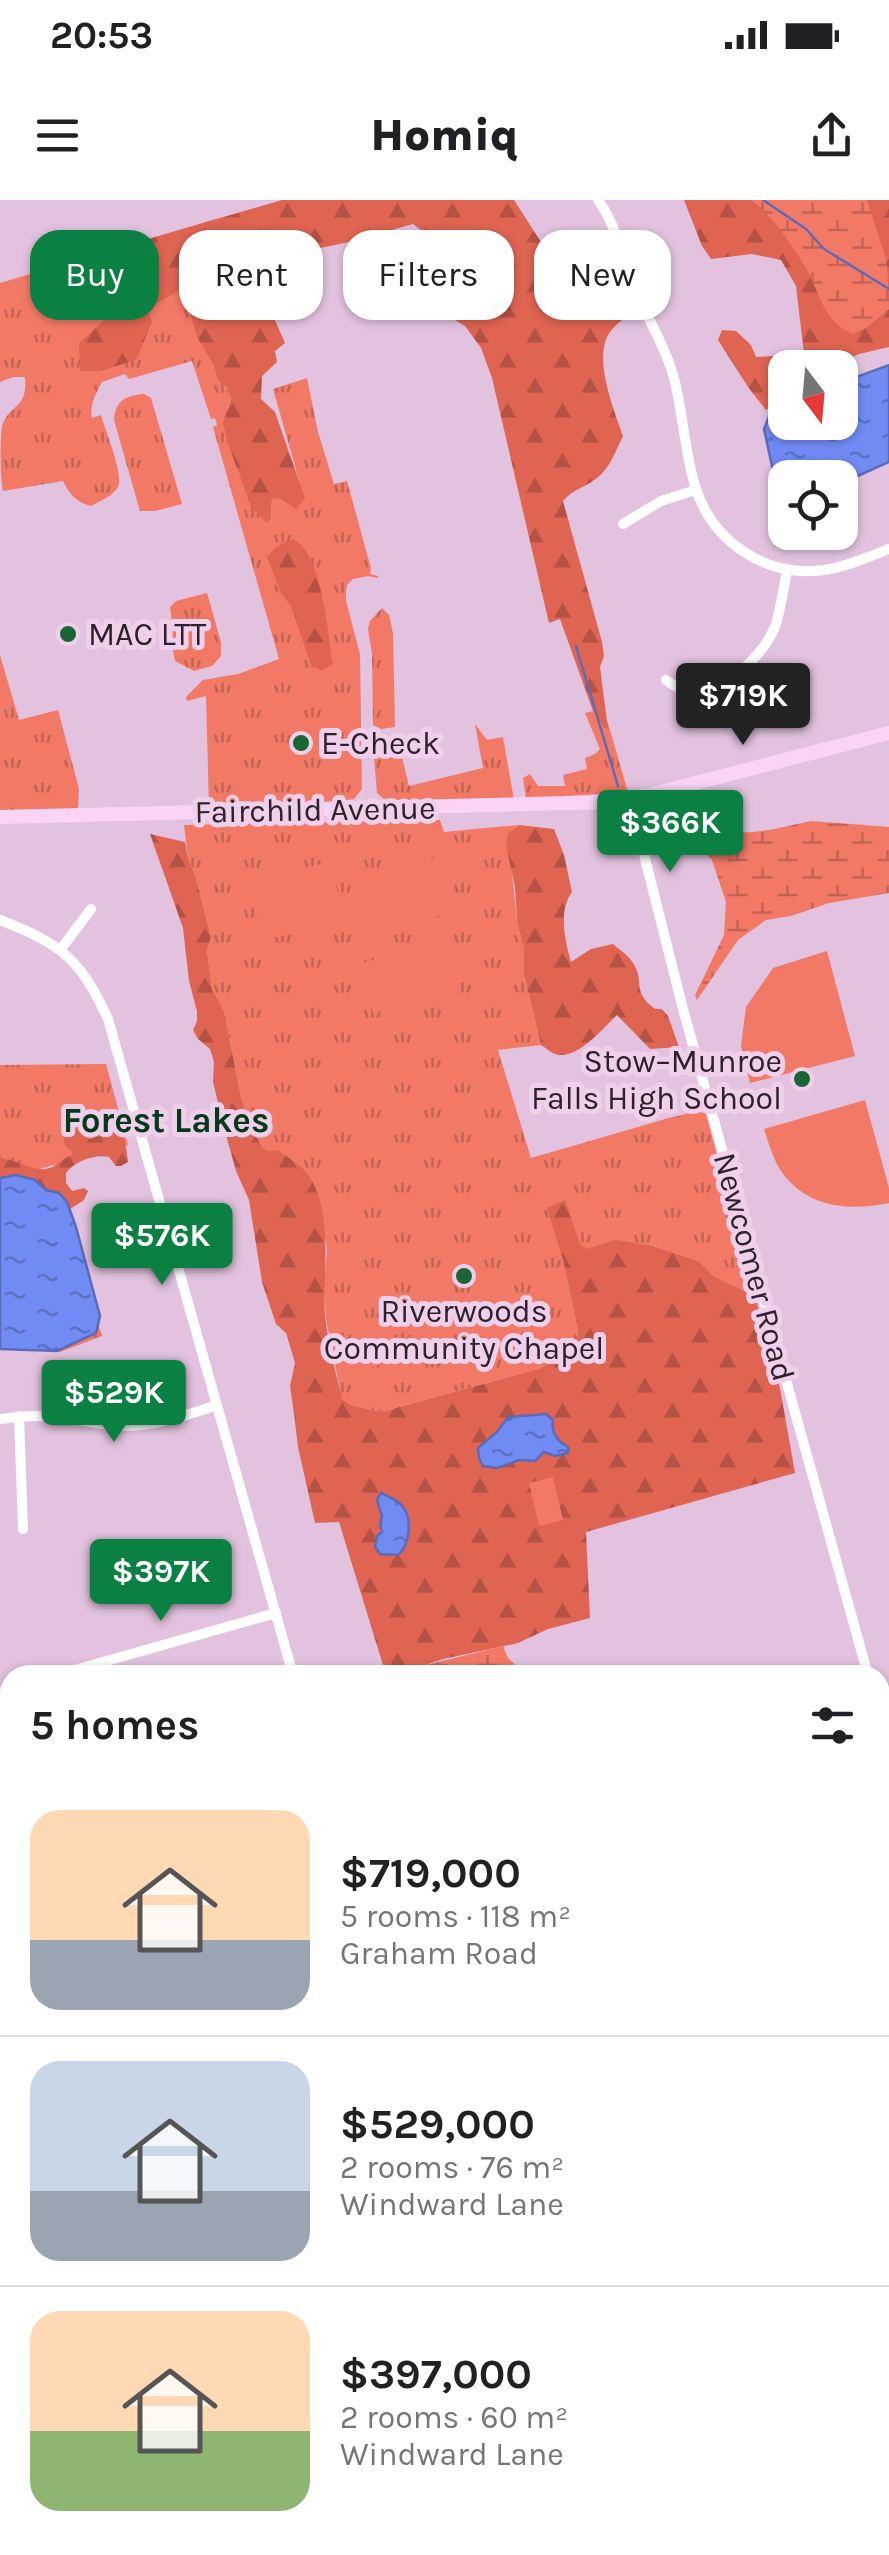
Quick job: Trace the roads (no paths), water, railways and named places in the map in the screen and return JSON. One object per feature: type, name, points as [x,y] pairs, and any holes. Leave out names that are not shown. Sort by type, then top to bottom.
[{"type":"main road","name":"Fairchild Avenue","points":[[0,817],[630,800],[889,733]]},
{"type":"street","points":[[598,200],[612,222],[636,290],[668,360],[696,490],[713,524],[728,541],[751,557],[787,570],[834,568],[889,550]]},
{"type":"street","points":[[623,524],[660,502],[696,490]]},
{"type":"street","points":[[666,680],[682,690],[699,690],[725,682],[742,670],[764,646],[775,626],[787,570]]},
{"type":"street","name":"Newcomer Road","points":[[630,800],[683,1010],[865,1665]]},
{"type":"street","points":[[61,949],[92,909]]},
{"type":"street","points":[[0,920],[61,949],[90,983],[108,1018],[290,1665]]},
{"type":"street","points":[[0,1418],[57,1417],[133,1426],[171,1420],[217,1405]]},
{"type":"street","points":[[19,1416],[24,1529]]},
{"type":"street","points":[[93,1665],[276,1612]]},
{"type":"water","points":[[889,365],[889,462],[858,476],[858,460],[771,460],[764,429],[768,419],[768,440],[858,440],[858,376]]},
{"type":"water","points":[[16,1175],[35,1180],[67,1202],[100,1316],[96,1333],[57,1351],[0,1349],[0,1178]]},
{"type":"water","points":[[546,1414],[553,1420],[554,1432],[568,1447],[568,1453],[555,1456],[544,1452],[535,1461],[519,1460],[497,1468],[483,1466],[478,1448],[508,1417]]},
{"type":"water","points":[[381,1493],[401,1505],[408,1519],[407,1539],[398,1555],[380,1554],[375,1547],[382,1532],[377,1500]]},
{"type":"waterway","points":[[763,200],[806,229],[824,249],[889,289]]},
{"type":"waterway","points":[[576,646],[618,786]]},
{"type":"place","name":"MAC LTT","points":[[68,634]]},
{"type":"place","name":"E-Check","points":[[301,743]]},
{"type":"place","name":"Stow–Munroe Falls High School","points":[[802,1079]]},
{"type":"place","name":"Riverwoods Community Chapel","points":[[464,1276]]},
{"type":"district","name":"Forest Lakes","points":[[166,1120]]}]
